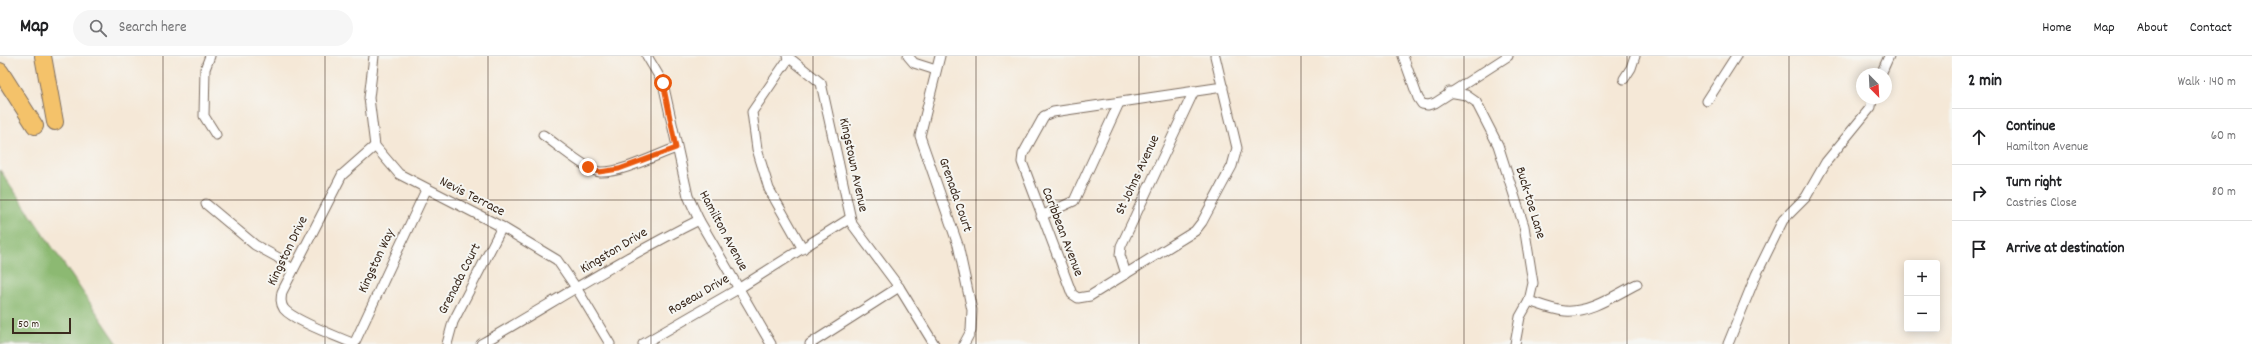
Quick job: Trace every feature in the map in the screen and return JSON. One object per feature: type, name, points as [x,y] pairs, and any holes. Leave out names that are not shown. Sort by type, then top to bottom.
[{"type":"highway","points":[[43,56],[56,122]]},
{"type":"highway","points":[[0,70],[36,126]]},
{"type":"street","points":[[210,56],[204,69],[204,116],[216,135]]},
{"type":"street","points":[[374,56],[369,98],[375,146]]},
{"type":"street","name":"Hamilton Avenue","points":[[647,56],[663,83],[676,148],[688,196],[699,220],[771,344]]},
{"type":"street","points":[[908,56],[914,63],[936,70]]},
{"type":"street","name":"Grenada Court","points":[[940,56],[920,136],[958,245],[972,310],[971,331],[964,344]]},
{"type":"street","name":"Caribbean Avenue","points":[[1215,56],[1223,87],[1237,148],[1236,158],[1202,222],[1195,231],[1126,274],[1090,296],[1078,298],[1068,287],[1022,162],[1023,154],[1044,116],[1053,112],[1223,87]]},
{"type":"street","points":[[1403,56],[1418,98],[1422,104],[1428,105],[1435,103],[1449,92],[1508,56]]},
{"type":"street","points":[[1624,79],[1631,68],[1635,56]]},
{"type":"street","points":[[1707,101],[1736,56]]},
{"type":"street","points":[[1884,68],[1889,56]]},
{"type":"street","points":[[788,57],[752,112],[757,149],[769,189],[803,249]]},
{"type":"street","name":"Kingstown Avenue","points":[[788,57],[796,61],[821,83],[849,219],[899,287],[934,344]]},
{"type":"street","name":"St Johns Avenue","points":[[1126,274],[1120,254],[1121,246],[1194,91]]},
{"type":"street","name":"Buck-toe Lane","points":[[1449,92],[1466,95],[1472,98],[1498,145],[1529,246],[1533,283],[1529,301],[1520,317],[1515,344]]},
{"type":"street","points":[[1041,216],[1074,201],[1119,103]]},
{"type":"street","points":[[1728,344],[1756,275],[1783,220],[1806,197],[1826,162],[1870,107],[1871,104]]},
{"type":"street","points":[[543,135],[588,167],[599,172],[619,169],[676,148]]},
{"type":"street","name":"Nevis Terrace","points":[[375,146],[399,174],[426,190],[502,227],[557,260],[577,289],[610,344]]},
{"type":"street","name":"Kingston Drive","points":[[354,344],[303,321],[285,310],[280,302],[282,292],[342,175],[375,146]]},
{"type":"street","name":"Kingston Way","points":[[354,344],[426,190]]},
{"type":"street","points":[[206,204],[255,245],[277,257],[293,270]]},
{"type":"street","name":"Roseau Drive","points":[[643,344],[738,289],[849,219]]},
{"type":"street","name":"Kingston Drive","points":[[481,344],[577,289],[630,256],[699,220]]},
{"type":"street","name":"Grenada Court","points":[[447,344],[453,322],[502,227]]},
{"type":"street","points":[[1529,301],[1554,309],[1573,311],[1584,309],[1637,284]]},
{"type":"street","points":[[810,344],[899,287]]},
{"type":"green space","points":[[0,170],[118,344],[0,344]]},
{"type":"route","points":[[588,167],[599,172],[619,169],[676,148],[663,83]]}]
